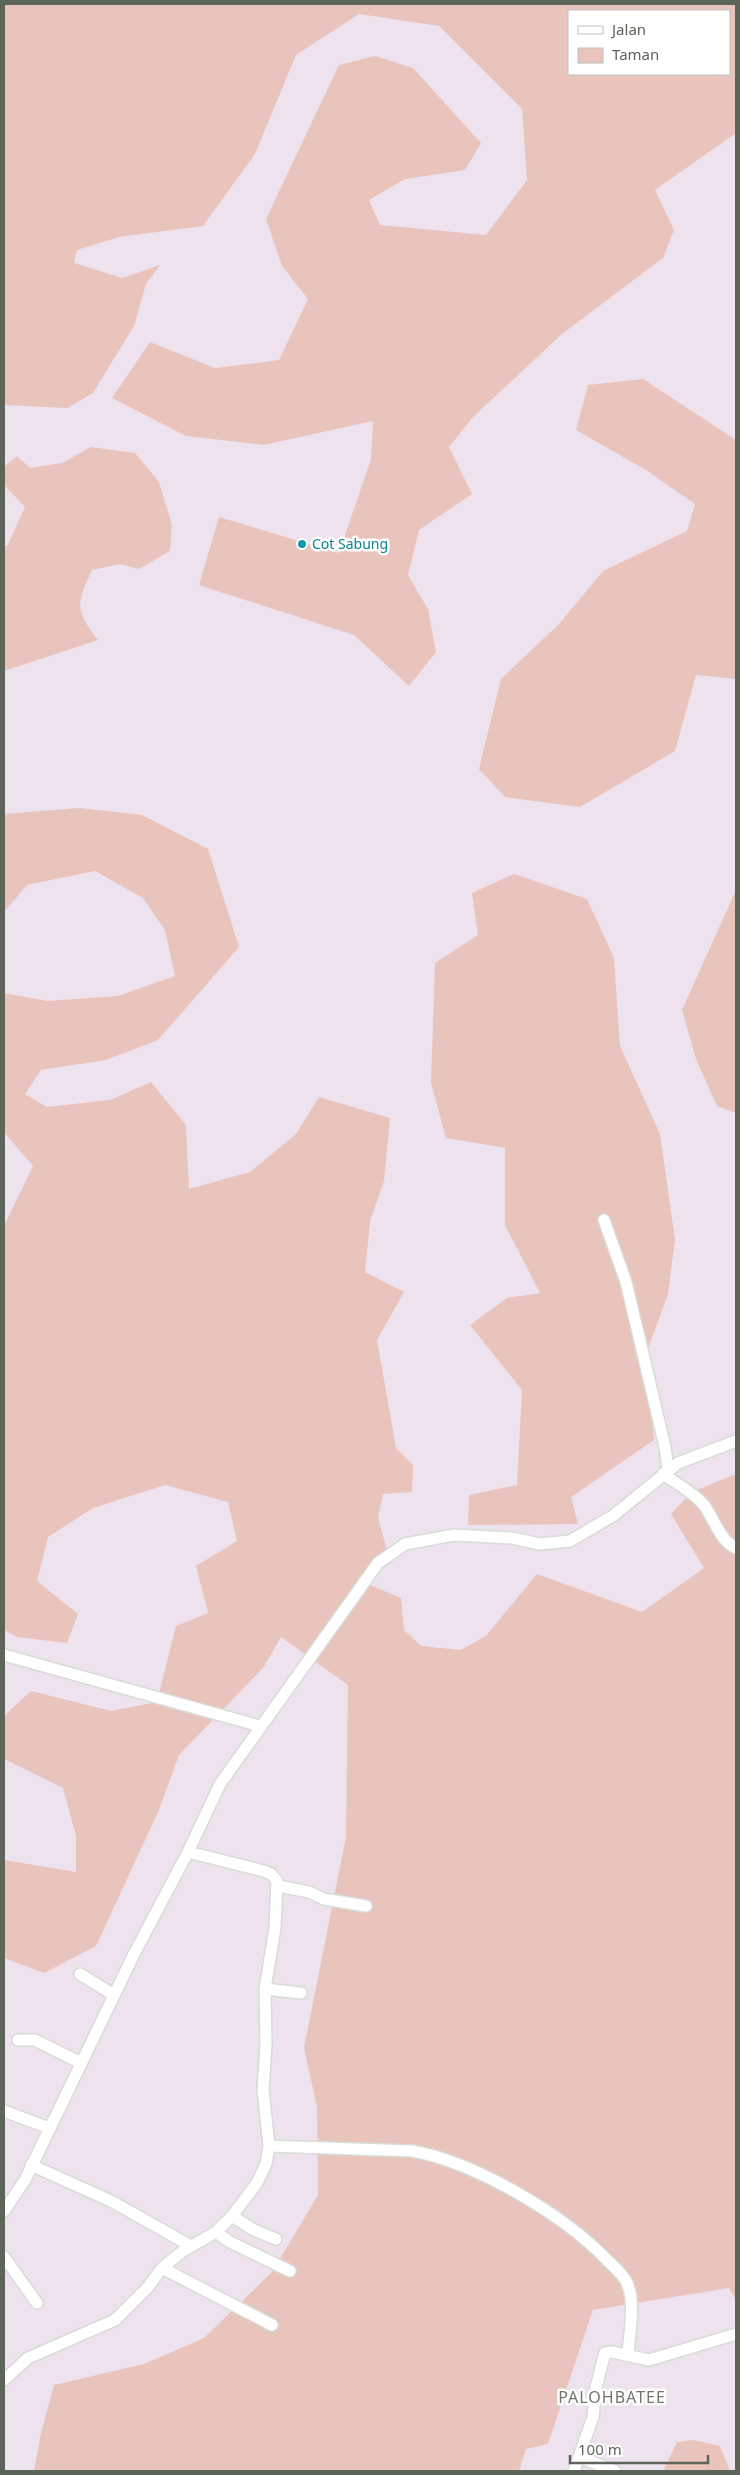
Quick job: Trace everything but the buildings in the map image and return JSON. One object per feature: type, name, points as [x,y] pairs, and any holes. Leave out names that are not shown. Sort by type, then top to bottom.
[{"type":"street","points":[[604,1220],[626,1282],[665,1448],[666,1472],[696,1496],[708,1511],[725,1541],[736,1548]]},
{"type":"street","points":[[4,2211],[18,2192],[220,1784],[378,1563],[405,1544],[454,1535],[512,1538],[540,1544],[570,1541],[614,1515],[666,1472],[693,1456],[736,1441]]},
{"type":"street","points":[[4,1655],[74,1676],[260,1726]]},
{"type":"street","points":[[4,2380],[28,2358],[115,2320],[148,2287],[162,2268],[191,2246],[216,2232],[232,2216],[257,2183],[266,2164],[269,2146],[263,2090],[266,2064],[265,1988],[275,1928],[278,1886],[275,1878],[264,1871],[188,1852]]},
{"type":"street","points":[[278,1886],[309,1892],[324,1899],[366,1906]]},
{"type":"street","points":[[80,1974],[114,1995]]},
{"type":"street","points":[[265,1988],[301,1993]]},
{"type":"street","points":[[18,2040],[35,2040],[81,2062]]},
{"type":"street","points":[[4,2111],[49,2128]]},
{"type":"street","points":[[269,2146],[412,2151],[427,2154],[499,2184],[566,2222],[591,2243],[626,2280],[630,2292],[628,2356]]},
{"type":"street","points":[[31,2165],[111,2201],[191,2246]]},
{"type":"street","points":[[232,2216],[254,2230],[276,2239]]},
{"type":"street","points":[[216,2232],[230,2242],[290,2271]]},
{"type":"street","points":[[4,2257],[37,2303]]},
{"type":"street","points":[[162,2268],[272,2324]]},
{"type":"street","points":[[574,2471],[594,2411],[602,2356],[608,2352],[644,2360],[654,2359],[736,2334]]},
{"type":"street","points":[[579,2457],[616,2471]]},
{"type":"green space","points":[[4,4],[736,4],[736,133],[655,190],[674,230],[663,258],[562,334],[473,417],[449,447],[472,494],[419,530],[408,575],[428,609],[436,652],[409,686],[354,635],[199,585],[219,517],[339,553],[371,459],[373,421],[264,445],[186,436],[112,398],[150,342],[215,368],[279,360],[308,299],[282,266],[266,219],[339,65],[375,56],[413,68],[481,143],[465,170],[405,179],[369,200],[380,225],[486,235],[527,180],[522,109],[439,26],[359,14],[296,55],[255,154],[203,226],[119,237],[77,250],[74,263],[122,278],[160,265],[146,284],[134,326],[93,393],[67,408],[4,405]]},
{"type":"green space","points":[[643,379],[736,440],[736,679],[696,675],[675,751],[580,807],[505,797],[479,769],[501,679],[558,625],[603,571],[687,531],[695,504],[646,470],[576,430],[588,385]]},
{"type":"green space","points":[[91,447],[135,453],[159,482],[172,525],[170,551],[139,569],[120,564],[92,570],[83,591],[80,606],[85,621],[98,640],[4,671],[4,546],[7,546],[25,507],[4,485],[4,467],[17,456],[30,468],[62,463]]},
{"type":"green space","points":[[79,808],[142,815],[208,849],[239,947],[158,1040],[106,1060],[41,1070],[25,1094],[47,1107],[110,1100],[151,1082],[186,1125],[189,1189],[250,1172],[296,1134],[319,1097],[390,1118],[384,1181],[370,1221],[365,1272],[404,1292],[377,1340],[396,1448],[413,1465],[412,1492],[383,1494],[378,1517],[388,1555],[363,1582],[401,1598],[404,1630],[421,1646],[461,1650],[486,1636],[537,1574],[642,1612],[704,1568],[671,1514],[692,1492],[736,1474],[736,2300],[729,2288],[593,2310],[548,2444],[526,2449],[519,2471],[34,2471],[41,2433],[54,2385],[144,2364],[204,2338],[272,2272],[318,2195],[317,2107],[304,2048],[346,1837],[348,1685],[281,1637],[263,1668],[179,1755],[159,1810],[96,1946],[44,1973],[4,1958],[4,1860],[76,1872],[76,1836],[63,1788],[4,1759],[4,1716],[31,1691],[111,1711],[157,1702],[176,1626],[208,1613],[196,1566],[237,1541],[228,1502],[165,1485],[93,1508],[48,1537],[37,1581],[78,1614],[67,1643],[17,1637],[4,1630],[4,1223],[33,1166],[4,1132],[4,993],[47,1001],[118,996],[175,976],[165,930],[143,898],[95,871],[27,885],[4,912],[4,814]]},
{"type":"green space","points":[[514,874],[587,899],[614,958],[620,1046],[660,1134],[675,1240],[668,1294],[646,1354],[654,1440],[571,1497],[578,1524],[468,1525],[469,1495],[517,1485],[522,1390],[470,1325],[507,1298],[540,1293],[505,1225],[505,1148],[446,1138],[431,1083],[435,963],[478,935],[472,893]]},
{"type":"green space","points":[[736,890],[736,1113],[717,1106],[696,1059],[682,1010]]},
{"type":"green space","points":[[693,2440],[720,2446],[730,2471],[663,2471],[677,2442]]},
{"type":"place","name":"Cot Sabung","points":[[302,544]]},
{"type":"district","name":"PALOHBATEE","points":[[612,2397]]}]
